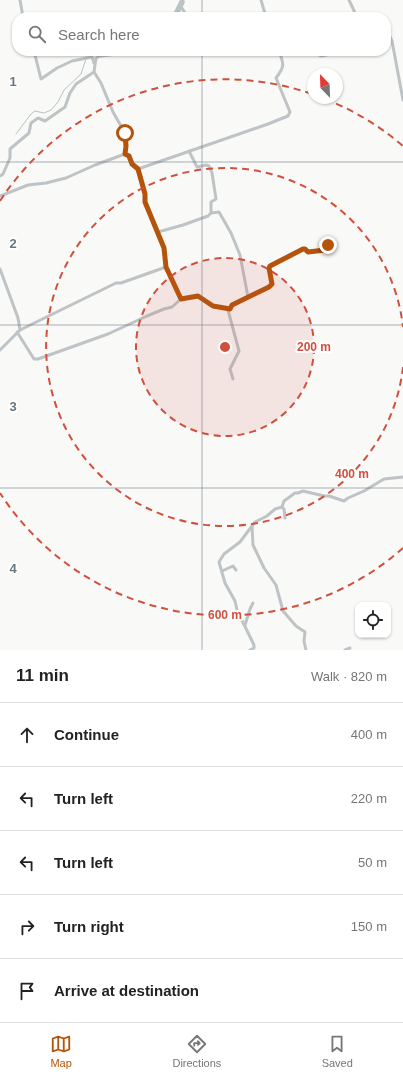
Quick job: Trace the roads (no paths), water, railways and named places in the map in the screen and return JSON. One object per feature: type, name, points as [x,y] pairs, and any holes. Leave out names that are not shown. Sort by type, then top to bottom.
[{"type":"street","points":[[20,0],[23,12]]},
{"type":"street","points":[[182,0],[180,5],[185,12]]},
{"type":"street","points":[[261,0],[265,12]]},
{"type":"street","points":[[349,0],[355,12]]},
{"type":"street","points":[[391,39],[403,100]]},
{"type":"street","points":[[35,56],[41,79],[57,68],[72,61],[92,57],[95,65]]},
{"type":"street","points":[[100,56],[96,58],[94,72],[101,83],[113,112],[125,133],[125,154]]},
{"type":"street","points":[[138,169],[262,127],[288,116],[290,112],[276,78],[283,68],[284,63],[281,56]]},
{"type":"street","points":[[0,176],[3,174],[10,158],[10,149],[29,133],[31,123],[38,118],[45,121],[65,107],[70,93],[76,84],[94,72]]},
{"type":"street","points":[[189,151],[197,167],[206,165],[209,166],[212,173],[216,199],[211,202],[211,213]]},
{"type":"street","points":[[125,154],[129,156],[132,164],[138,169],[145,194],[145,202],[164,248],[166,267],[181,299]]},
{"type":"street","points":[[0,196],[28,185],[46,183],[66,178],[95,164],[125,154]]},
{"type":"street","points":[[158,232],[183,225],[208,216],[211,213],[219,212],[240,255],[248,297]]},
{"type":"street","points":[[233,379],[230,369],[239,351],[228,310],[232,305],[269,287],[272,284],[269,268],[270,266],[303,249],[308,252],[325,250],[328,245]]},
{"type":"street","points":[[0,350],[18,331],[116,283],[121,283],[166,267]]},
{"type":"street","points":[[0,269],[18,318],[18,331],[34,359],[38,359],[108,334],[147,316],[172,307],[181,299],[198,296],[213,306],[230,309]]},
{"type":"street","points":[[285,518],[284,509],[282,507],[284,501],[295,493],[303,491],[329,496],[344,501],[384,479],[403,477]]},
{"type":"street","points":[[250,650],[254,648],[254,645],[237,610],[235,601],[225,583],[219,562],[224,554],[240,542],[252,526],[260,519],[267,516],[275,509],[282,507]]},
{"type":"street","points":[[252,526],[253,545],[264,568],[276,585],[283,611],[296,626],[305,632],[304,641],[306,650]]},
{"type":"street","points":[[222,571],[233,566],[236,570]]},
{"type":"street","points":[[245,625],[253,604]]},
{"type":"street","points":[[345,650],[350,648]]},
{"type":"waterway","points":[[177,12],[182,2]]},
{"type":"waterway","points":[[16,134],[35,111],[44,113],[51,110],[58,102],[64,90],[81,74],[86,59]]}]
